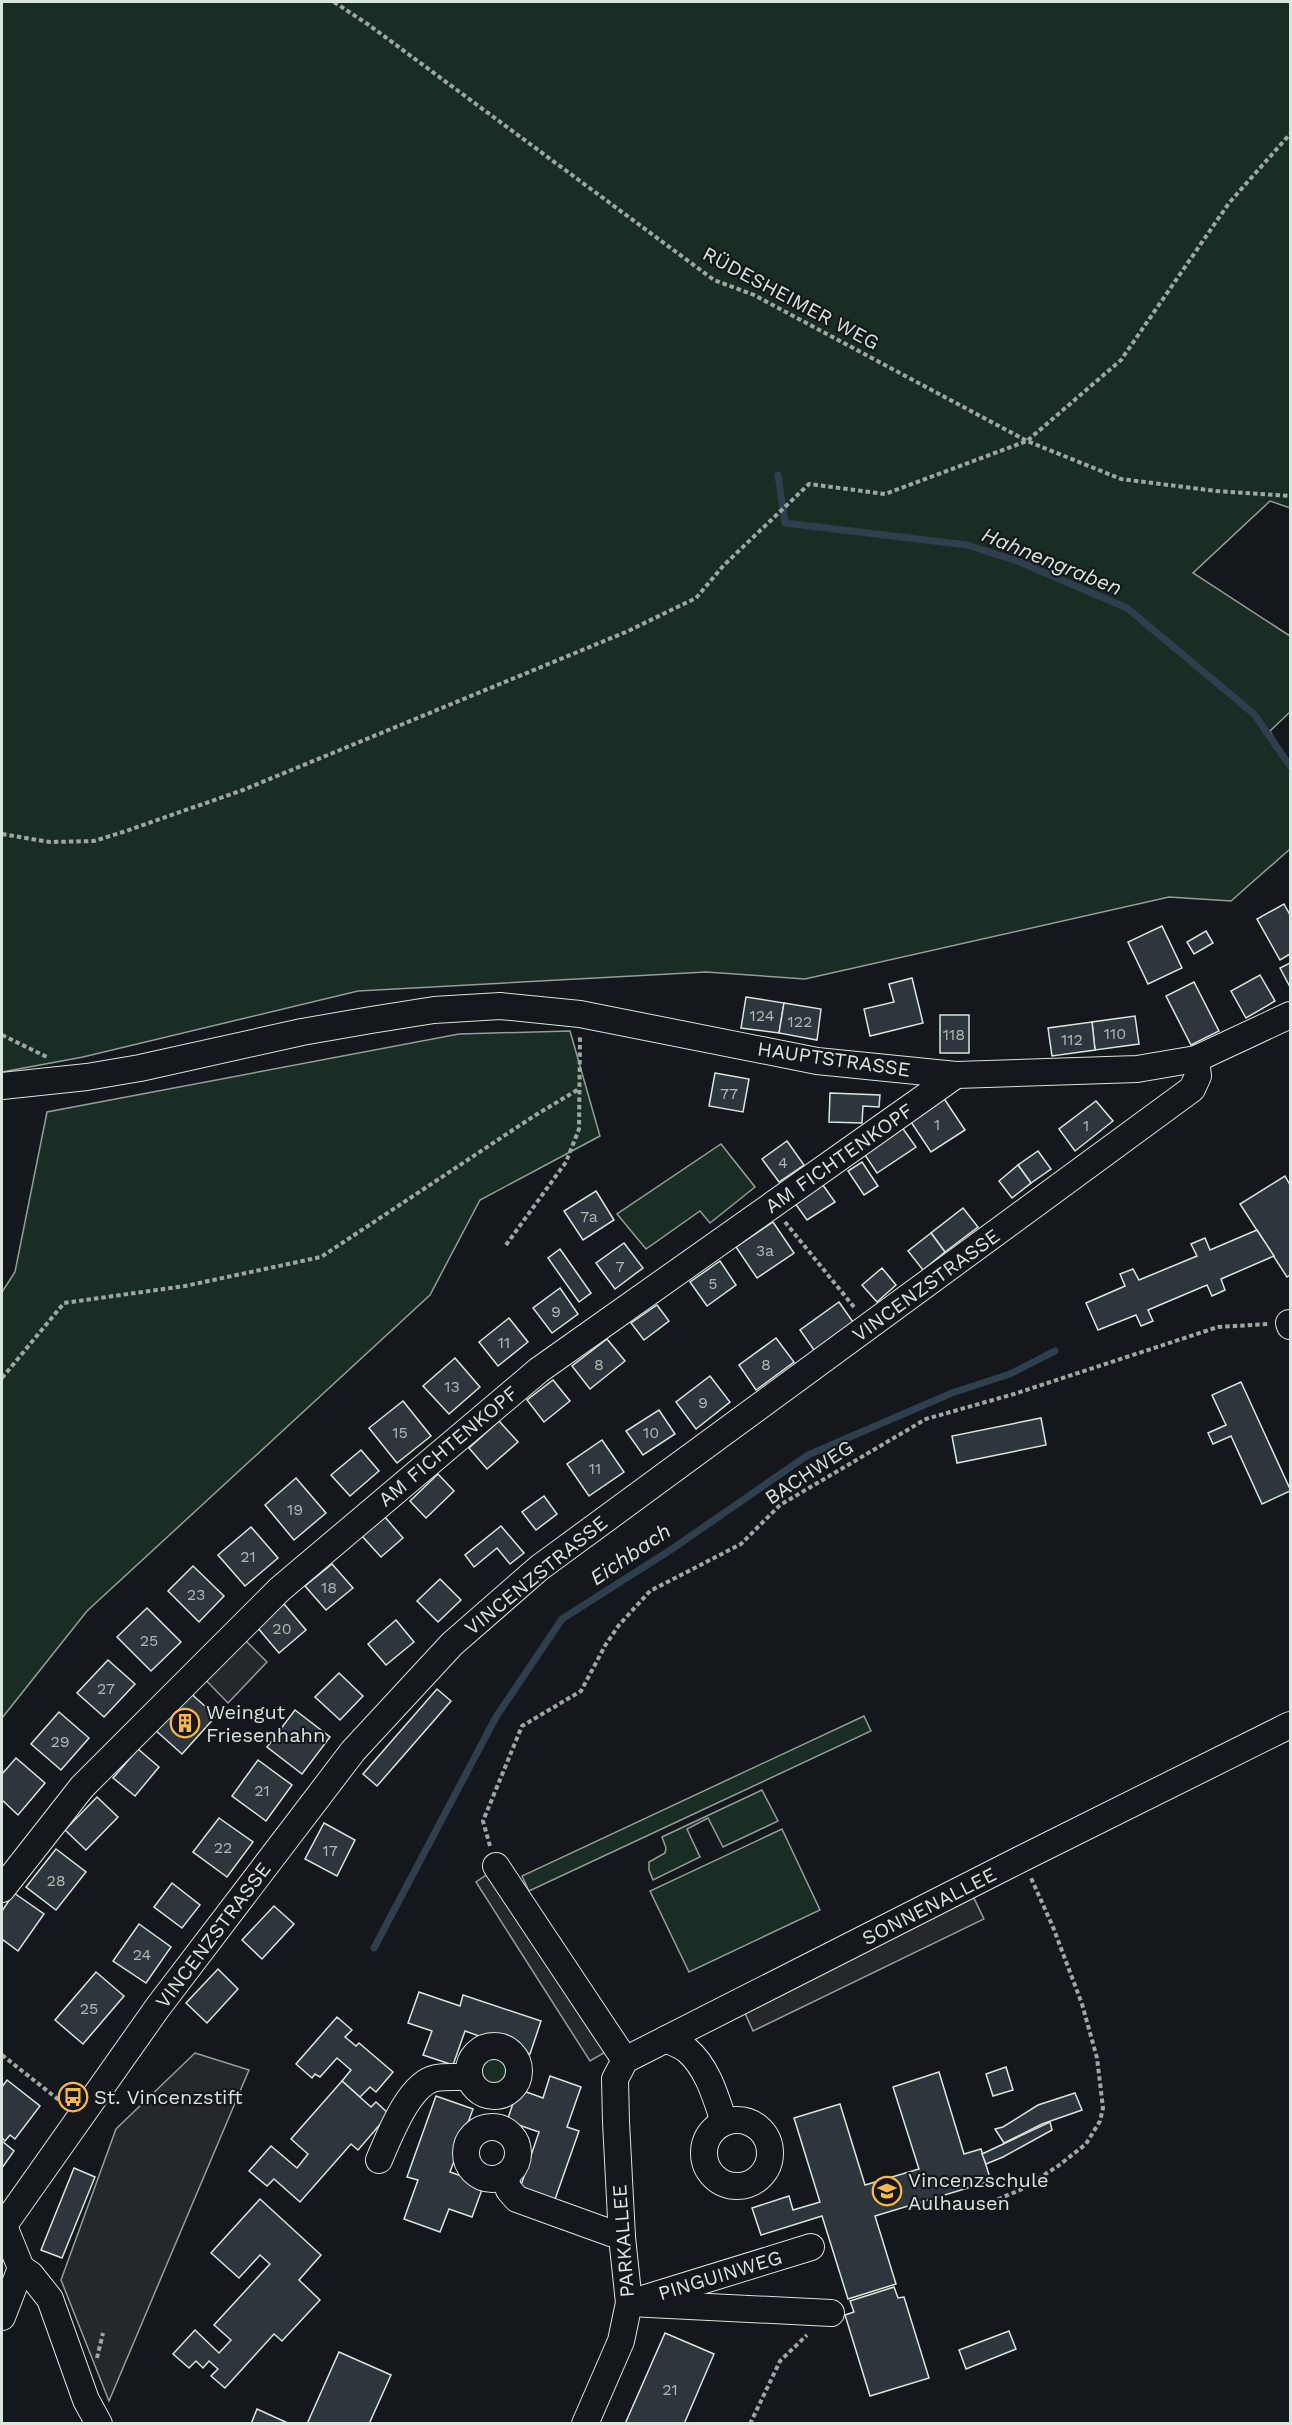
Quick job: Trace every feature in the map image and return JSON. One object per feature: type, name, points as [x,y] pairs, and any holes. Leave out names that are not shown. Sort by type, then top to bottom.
[{"type":"street","name":"HAUPTSTRASSE","points":[[2,1086],[87,1077],[140,1068],[302,1032],[371,1020],[434,1010],[500,1006],[580,1014],[817,1061],[956,1075],[1137,1069],[1196,1059],[1290,1015]]},
{"type":"street","name":"VINCENZSTRASSE","points":[[3,2227],[158,2007],[346,1761],[452,1644],[539,1568],[1192,1089],[1198,1076],[1196,1059]]},
{"type":"street","name":"AM FICHTENKOPF","points":[[2,1889],[82,1787],[280,1589],[539,1370],[956,1075]]},
{"type":"street","name":"SONNENALLEE","points":[[625,2060],[1290,1725]]},
{"type":"street","points":[[496,1866],[625,2060]]},
{"type":"street","points":[[666,2039],[687,2050],[703,2070],[724,2122]]},
{"type":"street","points":[[496,2046],[511,2053],[518,2066],[516,2082],[505,2093],[490,2096],[477,2089],[469,2076],[471,2061],[481,2049],[496,2046]]},
{"type":"street","name":"PARKALLEE","points":[[585,2424],[621,2341],[629,2303],[622,2237],[615,2079],[625,2060]]},
{"type":"street","points":[[379,2160],[410,2097],[423,2083],[436,2078],[469,2076]]},
{"type":"street","points":[[483,2129],[490,2096]]},
{"type":"street","points":[[500,2128],[514,2138],[519,2155],[516,2163],[504,2176],[490,2179],[483,2177],[476,2173],[468,2161],[467,2146],[470,2139],[483,2129],[500,2128]]},
{"type":"street","points":[[504,2176],[509,2190],[517,2199],[622,2237]]},
{"type":"street","points":[[3,2227],[21,2268],[32,2275],[50,2298],[86,2400],[99,2424]]},
{"type":"street","name":"PINGUINWEG","points":[[629,2303],[811,2247]]},
{"type":"street","points":[[2,2317],[21,2268]]},
{"type":"street","points":[[629,2303],[831,2313]]},
{"type":"path","name":"RÜDESHEIMER WEG","points":[[334,2],[714,280],[754,295],[1027,441],[1121,479],[1216,491],[1290,496]]},
{"type":"path","points":[[2,834],[51,842],[94,841],[243,790],[626,632],[696,598],[724,565],[809,484],[885,494],[1027,441],[1121,360],[1229,203],[1290,134]]},
{"type":"path","points":[[506,1245],[566,1162],[579,1130],[580,1014]]},
{"type":"path","points":[[2,1378],[64,1303],[185,1286],[321,1257],[534,1116],[579,1089]]},
{"type":"path","points":[[772,1206],[870,1326]]},
{"type":"path","name":"BACHWEG","points":[[496,1866],[483,1821],[522,1726],[581,1691],[619,1625],[650,1591],[741,1544],[780,1505],[926,1419],[1014,1394],[1218,1327],[1290,1324]]},
{"type":"path","points":[[977,2208],[1020,2190],[1058,2166],[1086,2144],[1100,2121],[1103,2108],[1097,2058],[1082,2004],[1053,1927],[1023,1858]]},
{"type":"path","points":[[2,2055],[52,2093]]},
{"type":"path","points":[[750,2424],[780,2361],[831,2313]]},
{"type":"green space","points":[[2,2],[1290,2],[1290,508],[1270,501],[1193,573],[1290,636],[1290,712],[1270,731],[1290,769],[1290,849],[1231,901],[1169,897],[805,979],[706,972],[358,991],[83,1057],[2,1072]]},
{"type":"green space","points":[[570,1031],[600,1136],[480,1200],[430,1295],[87,1611],[2,1718],[2,1292],[15,1272],[47,1112],[459,1034]]},
{"type":"green space","points":[[721,1144],[755,1187],[710,1223],[700,1211],[646,1249],[617,1214]]},
{"type":"green space","points":[[864,1716],[871,1731],[529,1891],[522,1876]]},
{"type":"green space","points":[[762,1790],[778,1821],[723,1847],[708,1818],[687,1829],[700,1857],[653,1880],[649,1862],[665,1853],[666,1848],[662,1837]]},
{"type":"green space","points":[[782,1829],[820,1910],[689,1972],[650,1891]]},
{"type":"green space","points":[[494,2056],[504,2060],[508,2070],[504,2080],[494,2084],[484,2080],[480,2070],[484,2060]]},
{"type":"shaded area","points":[[237,1632],[267,1662],[228,1703],[197,1671]]},
{"type":"shaded area","points":[[492,1871],[607,2051],[590,2061],[476,1882]]},
{"type":"shaded area","points":[[968,1886],[984,1919],[753,2031],[740,2002]]},
{"type":"shaded area","points":[[195,2053],[249,2070],[109,2401],[61,2280],[116,2129]]},
{"type":"building","points":[[1284,904],[1290,915],[1290,954],[1280,960],[1257,919]]},
{"type":"building","points":[[1162,926],[1182,968],[1148,984],[1128,942]]},
{"type":"building","points":[[1206,931],[1213,943],[1194,954],[1187,942]]},
{"type":"building","points":[[1290,963],[1290,987],[1280,968]]},
{"type":"building","points":[[1260,975],[1275,1001],[1246,1018],[1231,991]]},
{"type":"building","points":[[912,978],[923,1023],[870,1036],[864,1009],[894,1002],[889,984]]},
{"type":"building","points":[[1194,982],[1219,1031],[1191,1045],[1166,996]]},
{"type":"building","points":[[746,997],[784,1003],[779,1033],[741,1028]]},
{"type":"building","points":[[784,1003],[821,1009],[817,1040],[779,1033]]},
{"type":"building","points":[[940,1015],[969,1015],[969,1053],[940,1053]]},
{"type":"building","points":[[1135,1016],[1139,1044],[1095,1050],[1092,1022]]},
{"type":"building","points":[[1092,1022],[1095,1050],[1052,1056],[1048,1028]]},
{"type":"building","points":[[715,1073],[749,1079],[743,1112],[709,1106]]},
{"type":"building","points":[[830,1093],[880,1095],[879,1107],[863,1106],[862,1123],[829,1122]]},
{"type":"building","points":[[943,1097],[965,1130],[931,1152],[909,1119]]},
{"type":"building","points":[[1096,1101],[1113,1121],[1075,1151],[1059,1129]]},
{"type":"building","points":[[901,1126],[916,1147],[877,1173],[863,1152]]},
{"type":"building","points":[[787,1141],[804,1165],[779,1182],[762,1159]]},
{"type":"building","points":[[1038,1151],[1051,1169],[1031,1183],[1018,1165]]},
{"type":"building","points":[[862,1162],[878,1186],[864,1195],[848,1171]]},
{"type":"building","points":[[1018,1165],[1031,1183],[1012,1198],[999,1181]]},
{"type":"building","points":[[1285,1176],[1290,1185],[1290,1275],[1287,1277],[1240,1204]]},
{"type":"building","points":[[820,1181],[835,1202],[807,1220],[792,1199]]},
{"type":"building","points":[[596,1191],[614,1220],[583,1240],[564,1211]]},
{"type":"building","points":[[963,1208],[978,1227],[945,1252],[931,1233]]},
{"type":"building","points":[[773,1222],[794,1253],[757,1278],[736,1247]]},
{"type":"building","points":[[1257,1230],[1274,1256],[1221,1279],[1225,1290],[1212,1296],[1207,1285],[1148,1310],[1153,1321],[1141,1326],[1136,1315],[1098,1330],[1086,1303],[1125,1286],[1120,1274],[1133,1269],[1139,1280],[1197,1256],[1191,1244],[1205,1238],[1210,1250]]},
{"type":"building","points":[[931,1233],[945,1252],[923,1270],[908,1251]]},
{"type":"building","points":[[624,1243],[643,1268],[615,1289],[596,1263]]},
{"type":"building","points":[[560,1249],[591,1293],[579,1302],[548,1258]]},
{"type":"building","points":[[720,1261],[736,1285],[707,1306],[690,1282]]},
{"type":"building","points":[[882,1268],[896,1285],[877,1302],[862,1285]]},
{"type":"building","points":[[560,1288],[578,1314],[552,1333],[533,1308]]},
{"type":"building","points":[[839,1302],[853,1322],[814,1350],[800,1330]]},
{"type":"building","points":[[657,1305],[669,1321],[644,1340],[631,1323]]},
{"type":"building","points":[[509,1318],[528,1342],[498,1366],[479,1342]]},
{"type":"building","points":[[776,1338],[794,1362],[756,1390],[739,1365]]},
{"type":"building","points":[[607,1339],[625,1361],[590,1389],[572,1366]]},
{"type":"building","points":[[455,1358],[480,1387],[449,1414],[423,1386]]},
{"type":"building","points":[[710,1376],[730,1402],[696,1429],[676,1402]]},
{"type":"building","points":[[553,1380],[570,1401],[544,1422],[527,1400]]},
{"type":"building","points":[[1241,1382],[1290,1489],[1262,1504],[1231,1436],[1213,1444],[1208,1433],[1226,1425],[1212,1395]]},
{"type":"building","points":[[403,1401],[431,1436],[397,1463],[369,1428]]},
{"type":"building","points":[[659,1410],[675,1434],[643,1455],[626,1431]]},
{"type":"building","points":[[1041,1418],[1046,1445],[957,1463],[952,1436]]},
{"type":"building","points":[[499,1421],[518,1442],[487,1469],[469,1448]]},
{"type":"building","points":[[602,1440],[624,1472],[589,1496],[567,1464]]},
{"type":"building","points":[[361,1450],[379,1471],[350,1496],[331,1475]]},
{"type":"building","points":[[438,1474],[454,1491],[426,1518],[410,1501]]},
{"type":"building","points":[[296,1478],[326,1513],[294,1540],[265,1505]]},
{"type":"building","points":[[544,1496],[557,1514],[536,1530],[522,1512]]},
{"type":"building","points":[[385,1517],[403,1538],[381,1557],[362,1536]]},
{"type":"building","points":[[501,1526],[524,1553],[510,1564],[497,1548],[474,1567],[465,1555]]},
{"type":"building","points":[[251,1527],[278,1558],[245,1586],[218,1555]]},
{"type":"building","points":[[332,1564],[353,1588],[326,1610],[305,1586]]},
{"type":"building","points":[[193,1566],[224,1596],[199,1622],[168,1591]]},
{"type":"building","points":[[440,1579],[461,1600],[438,1622],[417,1601]]},
{"type":"building","points":[[284,1604],[306,1630],[279,1653],[257,1627]]},
{"type":"building","points":[[147,1608],[181,1642],[151,1671],[117,1637]]},
{"type":"building","points":[[396,1620],[414,1642],[386,1665],[368,1644]]},
{"type":"building","points":[[108,1660],[135,1684],[104,1717],[77,1693]]},
{"type":"building","points":[[339,1673],[363,1696],[340,1720],[315,1697]]},
{"type":"building","points":[[437,1689],[451,1701],[377,1786],[363,1774]]},
{"type":"building","name":"Weingut Friesenhahn","points":[[188,1691],[216,1716],[182,1754],[154,1729]]},
{"type":"building","points":[[295,1710],[330,1737],[302,1774],[267,1747]]},
{"type":"building","points":[[59,1712],[89,1738],[61,1770],[31,1744]]},
{"type":"building","points":[[138,1749],[159,1767],[135,1796],[113,1778]]},
{"type":"building","points":[[16,1758],[45,1783],[18,1815],[2,1800],[2,1774]]},
{"type":"building","points":[[258,1760],[292,1785],[266,1821],[232,1796]]},
{"type":"building","points":[[97,1797],[118,1817],[86,1850],[65,1830]]},
{"type":"building","points":[[219,1818],[253,1842],[227,1877],[193,1852]]},
{"type":"building","points":[[324,1823],[355,1840],[337,1876],[305,1859]]},
{"type":"building","points":[[56,1849],[86,1872],[56,1910],[26,1887]]},
{"type":"building","points":[[172,1883],[200,1905],[182,1928],[154,1907]]},
{"type":"building","points":[[14,1893],[44,1914],[18,1951],[2,1939],[2,1911]]},
{"type":"building","points":[[274,1906],[294,1924],[262,1959],[242,1940]]},
{"type":"building","points":[[139,1924],[171,1947],[146,1983],[113,1961]]},
{"type":"building","points":[[218,1969],[238,1989],[207,2023],[186,2003]]},
{"type":"building","points":[[96,1972],[124,1996],[83,2044],[55,2020]]},
{"type":"building","points":[[419,1992],[460,2006],[463,1995],[541,2021],[530,2054],[465,2031],[453,2065],[423,2055],[432,2031],[408,2023]]},
{"type":"building","points":[[337,2017],[352,2030],[345,2037],[356,2046],[359,2043],[393,2072],[376,2092],[370,2087],[360,2097],[342,2081],[351,2070],[337,2058],[320,2077],[315,2074],[312,2078],[296,2064]]},
{"type":"building","points":[[1006,2067],[1013,2090],[993,2096],[986,2074]]},
{"type":"building","name":"Vincenzschule Aulhausen","points":[[939,2072],[964,2154],[981,2149],[991,2181],[875,2216],[896,2284],[848,2299],[822,2216],[761,2235],[752,2208],[789,2196],[793,2210],[820,2202],[794,2118],[840,2104],[865,2185],[919,2169],[893,2087]]},
{"type":"building","points":[[550,2076],[581,2087],[567,2127],[579,2131],[553,2205],[518,2194],[539,2132],[507,2121],[518,2089],[543,2098]]},
{"type":"building","points":[[7,2080],[40,2106],[15,2139],[10,2135],[5,2141],[2,2138],[2,2087]]},
{"type":"building","points":[[342,2081],[371,2107],[376,2102],[389,2114],[358,2150],[351,2144],[300,2202],[274,2179],[267,2186],[249,2171],[271,2146],[297,2168],[308,2154],[291,2139]]},
{"type":"building","points":[[1075,2093],[1082,2110],[1042,2124],[1004,2143],[995,2129],[1003,2127],[1038,2105]]},
{"type":"building","points":[[436,2096],[473,2109],[450,2172],[484,2184],[472,2217],[449,2209],[440,2232],[404,2219],[418,2180],[407,2177]]},
{"type":"building","points":[[1050,2122],[1052,2130],[986,2164],[982,2154]]},
{"type":"building","points":[[2,2141],[14,2151],[2,2168]]},
{"type":"building","points":[[74,2168],[95,2177],[62,2258],[41,2250]]},
{"type":"building","points":[[260,2199],[321,2255],[299,2280],[320,2300],[282,2341],[274,2334],[225,2388],[211,2376],[218,2369],[209,2361],[203,2368],[196,2361],[189,2368],[173,2354],[195,2330],[219,2353],[231,2340],[214,2325],[270,2264],[260,2255],[239,2278],[211,2253]]},
{"type":"building","points":[[894,2287],[898,2298],[904,2297],[929,2378],[870,2396],[845,2315],[854,2312],[850,2301]]},
{"type":"building","points":[[1009,2331],[1016,2349],[966,2369],[959,2350]]},
{"type":"building","points":[[665,2333],[714,2354],[684,2424],[625,2424]]},
{"type":"building","points":[[339,2352],[391,2375],[369,2424],[307,2424]]},
{"type":"building","points":[[257,2409],[290,2424],[251,2424]]},
{"type":"waterway","name":"Hahnengraben","points":[[778,475],[785,523],[967,545],[1020,562],[1127,608],[1254,714],[1290,766]]},
{"type":"waterway","name":"Eichbach","points":[[374,1948],[496,1717],[562,1619],[672,1549],[808,1455],[952,1393],[1010,1374],[1055,1351]]},
{"type":"place","name":"Weingut Friesenhahn","points":[[185,1723]]},
{"type":"place","name":"St. Vincenzstift","points":[[73,2097]]},
{"type":"place","name":"Vincenzschule Aulhausen","points":[[887,2191]]}]
